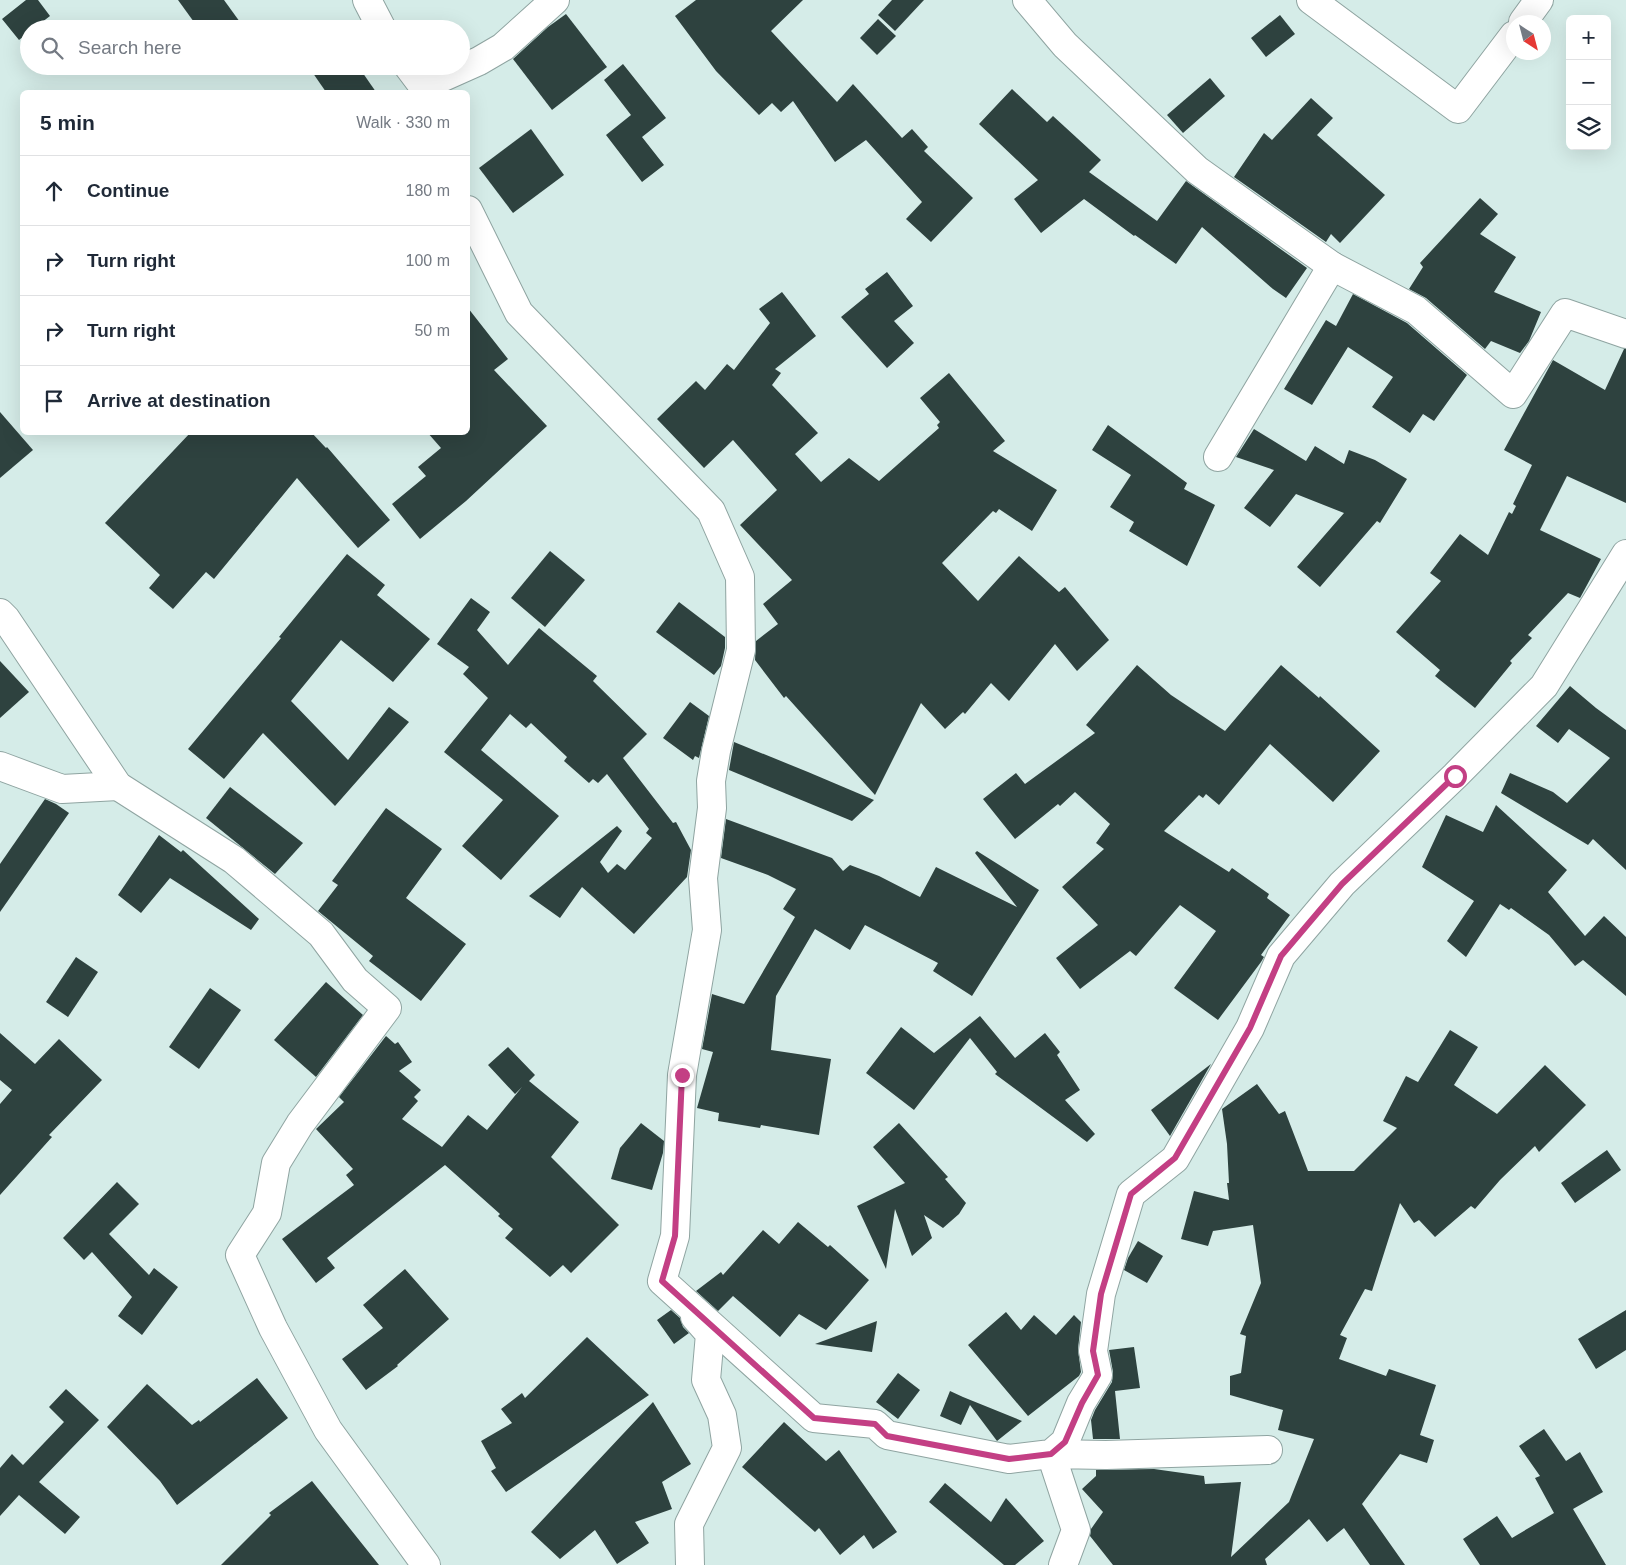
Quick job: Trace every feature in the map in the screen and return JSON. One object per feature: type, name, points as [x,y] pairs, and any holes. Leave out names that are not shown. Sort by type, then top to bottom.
[{"type":"street","points":[[367,0],[377,20]]},
{"type":"street","points":[[470,64],[479,61],[503,46],[555,0]]},
{"type":"street","points":[[1027,0],[1065,45],[1197,170],[1332,266],[1416,310],[1513,394],[1565,313],[1626,334]]},
{"type":"street","points":[[1311,0],[1458,109],[1506,45]]},
{"type":"street","points":[[1527,15],[1539,0]]},
{"type":"street","points":[[419,82],[439,75]]},
{"type":"street","points":[[470,214],[519,312],[710,511],[740,577],[741,650],[710,781],[712,808],[703,878],[707,930],[682,1075],[675,1236],[662,1281],[814,1418],[875,1424],[887,1436],[1009,1459],[1051,1454],[1106,1455],[1268,1450]]},
{"type":"street","points":[[1218,457],[1332,266]]},
{"type":"street","points":[[1051,1454],[1065,1442],[1082,1403],[1098,1375],[1093,1351],[1101,1294],[1131,1194],[1175,1158],[1250,1028],[1281,956],[1342,884],[1455,776],[1544,686],[1626,554]]},
{"type":"street","points":[[0,613],[6,619],[118,786],[234,860],[321,934],[355,980],[387,1008],[300,1124],[276,1163],[267,1213],[240,1255],[273,1328],[328,1430],[426,1565]]},
{"type":"street","points":[[0,766],[62,789],[118,786]]},
{"type":"street","points":[[668,1286],[710,1334],[706,1380],[722,1415],[727,1448],[689,1524],[690,1565]]},
{"type":"street","points":[[1051,1454],[1076,1530],[1063,1565]]},
{"type":"building","points":[[26,0],[38,0],[50,16],[45,20],[20,20],[19,40],[2,19]]},
{"type":"building","points":[[178,0],[224,0],[238,20],[192,20]]},
{"type":"building","points":[[696,0],[803,0],[771,31],[837,102],[853,84],[902,138],[912,129],[928,147],[924,151],[973,198],[931,242],[906,219],[922,202],[866,140],[835,162],[793,101],[781,112],[772,103],[759,115],[716,71],[675,16]]},
{"type":"building","points":[[892,0],[924,0],[895,31],[878,15]]},
{"type":"building","points":[[566,14],[607,67],[552,110],[513,59],[548,27]]},
{"type":"building","points":[[1280,15],[1295,34],[1266,57],[1251,38]]},
{"type":"building","points":[[878,19],[896,36],[877,55],[860,38]]},
{"type":"building","points":[[623,64],[666,118],[642,137],[664,165],[642,182],[606,135],[631,115],[604,80]]},
{"type":"building","points":[[314,75],[364,75],[375,90],[325,90]]},
{"type":"building","points":[[1210,78],[1225,96],[1183,133],[1167,115]]},
{"type":"building","points":[[1012,89],[1047,122],[1053,116],[1101,160],[1089,172],[1157,221],[1186,181],[1307,268],[1286,298],[1273,289],[1202,227],[1176,264],[1084,199],[1041,233],[1014,199],[1038,180],[979,124]]},
{"type":"building","points":[[1311,98],[1333,118],[1317,135],[1385,195],[1340,243],[1331,234],[1326,242],[1234,177],[1264,133],[1272,140]]},
{"type":"building","points":[[531,129],[564,175],[513,213],[479,168]]},
{"type":"building","points":[[1480,198],[1498,214],[1480,234],[1516,257],[1494,292],[1541,312],[1529,341],[1520,353],[1491,341],[1485,349],[1426,298],[1409,289],[1423,267],[1420,263]]},
{"type":"building","points":[[887,272],[913,306],[894,321],[914,343],[887,368],[841,317],[869,294],[865,289]]},
{"type":"building","points":[[782,292],[816,336],[775,369],[781,373],[772,385],[818,433],[795,454],[821,482],[849,458],[879,481],[939,428],[937,425],[940,422],[920,398],[949,373],[1005,441],[993,451],[1057,490],[1032,531],[999,509],[996,513],[993,511],[942,563],[978,601],[1019,556],[1059,592],[1065,587],[1109,640],[1077,671],[1055,644],[1009,701],[991,683],[965,714],[963,712],[945,729],[921,703],[875,795],[786,696],[784,698],[755,660],[756,641],[778,624],[763,604],[792,580],[740,525],[777,490],[733,440],[704,468],[657,419],[696,381],[705,390],[727,364],[734,370],[770,323],[759,309]]},
{"type":"building","points":[[1353,294],[1407,323],[1467,375],[1434,421],[1423,414],[1410,433],[1372,407],[1393,377],[1348,347],[1312,405],[1284,389],[1326,320],[1336,326]]},
{"type":"building","points":[[470,311],[508,359],[494,370],[547,426],[466,501],[420,539],[392,504],[426,476],[418,467],[441,448],[430,435],[470,435]]},
{"type":"building","points":[[1624,349],[1626,349],[1626,503],[1567,476],[1540,530],[1601,559],[1580,598],[1568,593],[1528,635],[1532,638],[1510,661],[1512,663],[1475,708],[1435,676],[1440,670],[1396,632],[1441,581],[1430,573],[1460,534],[1488,555],[1509,512],[1512,514],[1516,506],[1513,504],[1532,465],[1504,450],[1553,360],[1605,390]]},
{"type":"building","points":[[0,412],[33,450],[0,478]]},
{"type":"building","points":[[1108,425],[1187,483],[1184,489],[1215,505],[1187,566],[1129,531],[1134,522],[1110,507],[1131,475],[1092,450]]},
{"type":"building","points":[[1254,429],[1306,461],[1315,446],[1344,464],[1349,450],[1375,460],[1407,479],[1380,523],[1377,521],[1320,587],[1297,567],[1344,513],[1296,494],[1270,527],[1244,508],[1274,470],[1236,457]]},
{"type":"building","points":[[188,435],[314,435],[327,447],[390,520],[358,548],[297,478],[214,579],[206,572],[173,609],[149,588],[160,575],[105,523]]},
{"type":"building","points":[[550,551],[585,580],[545,627],[511,598]]},
{"type":"building","points":[[347,554],[385,585],[377,595],[430,639],[393,682],[341,640],[291,701],[348,760],[389,707],[409,722],[335,806],[263,733],[224,779],[188,749],[281,638],[279,637]]},
{"type":"building","points":[[471,598],[490,612],[477,630],[508,665],[539,628],[597,676],[593,681],[647,734],[623,758],[673,823],[676,822],[691,850],[687,877],[634,934],[582,887],[560,918],[529,896],[617,826],[622,831],[600,862],[608,873],[617,864],[625,870],[652,838],[646,833],[649,829],[607,774],[598,783],[593,779],[589,783],[564,761],[567,757],[531,723],[526,728],[510,714],[481,750],[559,816],[501,880],[462,846],[503,800],[444,752],[488,698],[463,674],[469,667],[437,644]]},
{"type":"building","points":[[679,602],[725,637],[725,648],[721,666],[714,675],[656,632]]},
{"type":"building","points":[[0,661],[29,692],[0,718]]},
{"type":"building","points":[[1137,665],[1171,695],[1225,731],[1281,665],[1319,698],[1320,696],[1380,751],[1333,802],[1270,744],[1219,805],[1206,794],[1203,798],[1199,795],[1164,831],[1229,872],[1232,868],[1269,894],[1267,898],[1290,915],[1261,955],[1264,957],[1261,962],[1218,1020],[1174,988],[1216,931],[1180,905],[1136,956],[1130,951],[1080,989],[1056,958],[1098,925],[1062,887],[1104,849],[1096,843],[1110,824],[1075,792],[1060,806],[1058,804],[1015,839],[983,799],[1016,773],[1025,784],[1095,733],[1086,725]]},
{"type":"building","points":[[1570,686],[1626,730],[1626,870],[1593,839],[1588,845],[1501,793],[1510,773],[1553,792],[1567,803],[1610,758],[1569,729],[1558,743],[1536,726]]},
{"type":"building","points":[[690,702],[709,716],[699,758],[695,756],[693,760],[663,738]]},
{"type":"building","points":[[734,742],[874,800],[852,821],[729,770]]},
{"type":"building","points":[[230,787],[303,843],[275,874],[206,818]]},
{"type":"building","points":[[45,799],[69,813],[0,912],[0,864]]},
{"type":"building","points":[[1496,805],[1567,870],[1548,892],[1585,936],[1604,916],[1626,937],[1626,996],[1583,960],[1575,966],[1549,935],[1511,908],[1509,910],[1500,904],[1466,957],[1447,941],[1474,901],[1422,867],[1446,815],[1483,832]]},
{"type":"building","points":[[386,808],[442,849],[406,898],[466,944],[421,1001],[369,961],[373,956],[318,911],[338,885],[332,881]]},
{"type":"building","points":[[726,819],[832,858],[843,871],[850,865],[879,876],[920,897],[936,867],[1017,907],[975,853],[977,851],[1039,890],[972,996],[933,971],[938,963],[865,925],[850,950],[815,929],[776,996],[771,1050],[831,1059],[819,1135],[761,1125],[760,1128],[718,1121],[719,1113],[697,1108],[713,1052],[702,1049],[712,994],[744,1004],[795,917],[783,909],[796,889],[768,875],[721,858]]},
{"type":"building","points":[[159,835],[181,852],[183,850],[259,919],[251,930],[170,878],[141,913],[118,895]]},
{"type":"building","points":[[76,957],[98,972],[68,1017],[46,1002]]},
{"type":"building","points":[[326,982],[363,1015],[316,1077],[274,1040]]},
{"type":"building","points":[[210,988],[241,1010],[199,1069],[169,1047]]},
{"type":"building","points":[[980,1016],[1015,1058],[1045,1033],[1060,1052],[1057,1055],[1080,1090],[1065,1100],[1095,1134],[1087,1142],[995,1074],[997,1072],[970,1038],[914,1110],[866,1073],[901,1027],[934,1053]]},
{"type":"building","points":[[1450,1030],[1478,1047],[1454,1085],[1497,1114],[1545,1065],[1586,1105],[1539,1152],[1535,1146],[1500,1180],[1475,1209],[1471,1206],[1435,1237],[1419,1220],[1414,1223],[1400,1203],[1372,1291],[1365,1289],[1340,1335],[1347,1338],[1339,1359],[1386,1376],[1389,1369],[1436,1385],[1420,1435],[1434,1440],[1427,1463],[1400,1454],[1362,1504],[1405,1565],[1370,1565],[1344,1528],[1327,1542],[1309,1519],[1265,1559],[1267,1565],[1113,1565],[1090,1536],[1091,1529],[1103,1512],[1082,1489],[1096,1476],[1096,1470],[1154,1469],[1204,1476],[1205,1484],[1241,1482],[1231,1557],[1289,1502],[1314,1439],[1278,1430],[1283,1410],[1230,1395],[1230,1376],[1241,1373],[1246,1336],[1240,1334],[1261,1283],[1253,1225],[1213,1231],[1208,1246],[1181,1239],[1194,1191],[1229,1200],[1227,1144],[1222,1109],[1257,1084],[1279,1114],[1285,1111],[1308,1171],[1354,1171],[1397,1128],[1383,1121],[1406,1076],[1418,1082]]},
{"type":"building","points":[[0,1033],[35,1064],[59,1039],[102,1080],[49,1135],[52,1137],[0,1195],[0,1104],[12,1090],[0,1080]]},
{"type":"building","points":[[386,1036],[395,1044],[398,1042],[412,1062],[399,1071],[421,1090],[414,1097],[418,1101],[402,1119],[442,1147],[468,1115],[487,1130],[522,1087],[515,1094],[488,1065],[508,1047],[535,1075],[529,1081],[579,1122],[551,1157],[619,1225],[571,1273],[563,1265],[550,1277],[505,1238],[513,1229],[498,1216],[500,1214],[445,1165],[327,1258],[335,1268],[316,1283],[282,1239],[354,1185],[346,1175],[353,1169],[316,1129],[344,1102],[339,1097]]},
{"type":"building","points":[[1211,1064],[1170,1136],[1151,1110]]},
{"type":"building","points":[[641,1123],[664,1141],[663,1153],[652,1190],[611,1179],[620,1148]]},
{"type":"building","points":[[899,1123],[948,1177],[945,1179],[966,1203],[959,1214],[943,1228],[924,1215],[932,1238],[912,1256],[895,1209],[886,1269],[857,1206],[905,1183],[873,1147]]},
{"type":"building","points":[[1607,1150],[1621,1170],[1575,1203],[1561,1183]]},
{"type":"building","points":[[117,1182],[139,1204],[109,1234],[149,1275],[154,1268],[178,1287],[142,1335],[118,1316],[132,1297],[92,1252],[84,1260],[63,1238]]},
{"type":"building","points":[[798,1222],[828,1247],[830,1245],[869,1280],[826,1330],[799,1314],[780,1337],[733,1296],[718,1311],[696,1291],[721,1272],[723,1275],[763,1230],[779,1244]]},
{"type":"building","points":[[1138,1241],[1163,1256],[1147,1283],[1124,1270],[1128,1258]]},
{"type":"building","points":[[405,1269],[449,1319],[398,1366],[366,1390],[342,1359],[383,1328],[363,1305]]},
{"type":"building","points":[[671,1310],[680,1318],[683,1327],[689,1333],[674,1344],[657,1320]]},
{"type":"building","points":[[1626,1310],[1626,1350],[1596,1369],[1578,1339]]},
{"type":"building","points":[[1006,1312],[1021,1330],[1034,1315],[1056,1335],[1074,1315],[1081,1322],[1078,1349],[1081,1372],[1079,1376],[1028,1416],[968,1345]]},
{"type":"building","points":[[877,1321],[872,1352],[815,1344]]},
{"type":"building","points":[[587,1337],[649,1395],[506,1492],[491,1471],[496,1468],[481,1441],[512,1423],[501,1409],[522,1393],[525,1398]]},
{"type":"building","points":[[1134,1347],[1140,1388],[1115,1391],[1120,1439],[1093,1439],[1091,1420],[1112,1382],[1113,1372],[1109,1350]]},
{"type":"building","points":[[898,1373],[920,1390],[898,1419],[876,1402]]},
{"type":"building","points":[[257,1378],[288,1418],[177,1505],[160,1481],[107,1427],[147,1384],[192,1425],[199,1420],[200,1422]]},
{"type":"building","points":[[66,1389],[99,1420],[39,1482],[80,1517],[65,1534],[19,1495],[0,1516],[0,1468],[12,1454],[23,1465],[64,1422],[49,1407]]},
{"type":"building","points":[[950,1391],[1022,1421],[997,1441],[970,1405],[961,1425],[940,1416]]},
{"type":"building","points":[[653,1402],[691,1464],[662,1482],[672,1509],[635,1522],[649,1543],[617,1564],[595,1530],[560,1559],[531,1532]]},
{"type":"building","points":[[784,1422],[826,1461],[839,1450],[897,1532],[873,1549],[864,1535],[840,1555],[819,1528],[815,1532],[742,1467]]},
{"type":"building","points":[[1544,1429],[1566,1461],[1580,1452],[1603,1492],[1573,1509],[1606,1565],[1480,1565],[1463,1539],[1497,1516],[1512,1538],[1554,1513],[1535,1478],[1540,1476],[1519,1446]]},
{"type":"building","points":[[312,1481],[379,1565],[221,1565],[271,1515],[269,1513]]},
{"type":"building","points":[[945,1483],[991,1522],[1006,1498],[1044,1541],[1015,1565],[1004,1565],[929,1502]]},
{"type":"route","points":[[682,1075],[675,1236],[662,1281],[814,1418],[875,1424],[887,1436],[1009,1459],[1051,1454],[1065,1442],[1082,1403],[1098,1375],[1093,1351],[1101,1294],[1131,1194],[1175,1158],[1250,1028],[1281,956],[1342,884],[1455,776]]}]
